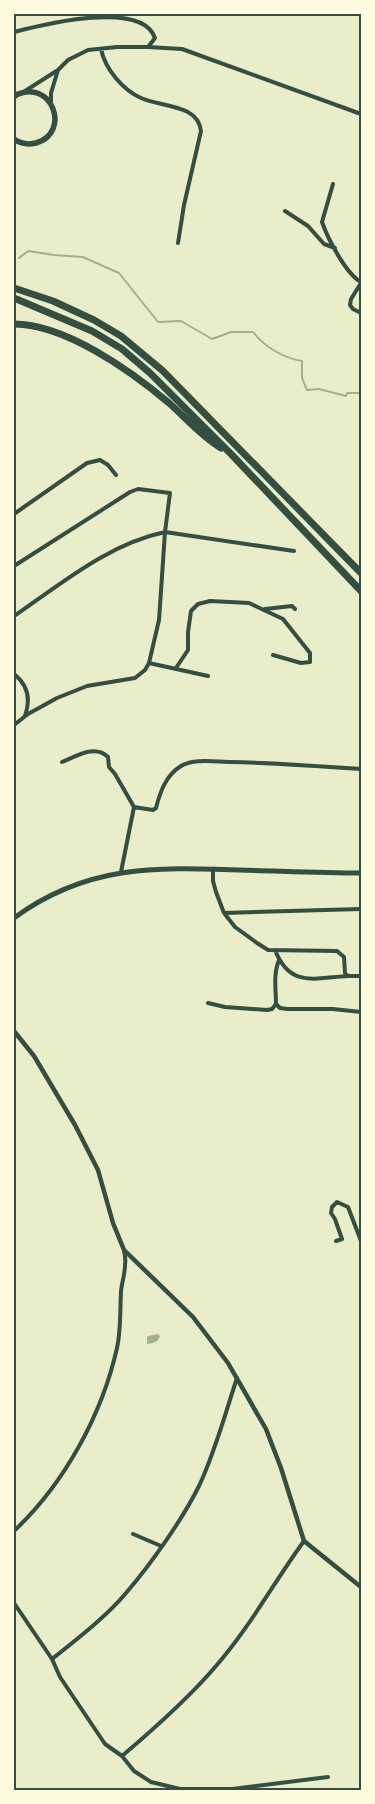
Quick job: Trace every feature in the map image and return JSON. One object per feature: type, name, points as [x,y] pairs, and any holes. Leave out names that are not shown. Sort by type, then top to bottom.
[{"type":"highway","points":[[14,288],[94,320],[121,336],[163,371],[361,573]]},
{"type":"highway","points":[[14,298],[92,331],[122,350],[155,378],[232,455],[361,591]]},
{"type":"highway","points":[[14,324],[46,330],[79,342],[103,354],[142,381],[170,404],[207,440],[232,455]]},
{"type":"main road","points":[[14,96],[24,92],[38,93],[44,96],[50,103],[55,113],[51,132],[41,141],[14,146]]},
{"type":"main road","points":[[14,140],[22,144]]},
{"type":"main road","points":[[14,918],[60,891],[85,881],[121,872],[144,869],[361,873]]},
{"type":"street","points":[[14,32],[86,15],[111,14],[145,23],[153,31],[155,38],[148,46]]},
{"type":"street","points":[[24,92],[58,70],[68,60],[88,50],[148,46],[182,49],[361,114]]},
{"type":"street","points":[[101,49],[109,68],[128,89],[144,99],[185,110],[192,114],[200,125],[201,131],[184,205],[178,243]]},
{"type":"street","points":[[50,103],[58,70]]},
{"type":"street","points":[[333,184],[322,222],[335,248],[353,276],[361,282],[351,299],[350,305],[361,313]]},
{"type":"street","points":[[285,211],[308,226],[324,244],[335,248]]},
{"type":"street","points":[[14,514],[87,463],[100,460],[108,465],[116,475]]},
{"type":"street","points":[[14,566],[130,492],[138,489],[170,492],[165,532],[159,620],[149,663],[145,670],[135,678],[87,686],[57,698],[14,725]]},
{"type":"street","points":[[14,616],[112,551],[146,536],[165,532],[294,551]]},
{"type":"street","points":[[176,668],[188,650],[191,611],[198,604],[210,601],[249,603],[283,618],[310,653],[311,658],[310,662],[301,663],[273,655]]},
{"type":"street","points":[[263,609],[292,606],[295,609]]},
{"type":"street","points":[[149,663],[208,676]]},
{"type":"street","points":[[14,674],[24,684],[27,691],[29,699],[25,717]]},
{"type":"street","points":[[62,762],[94,750],[104,753],[108,757],[109,767],[134,807],[121,872]]},
{"type":"street","points":[[134,807],[153,810],[156,808],[164,784],[172,773],[182,765],[198,762],[282,763],[361,769]]},
{"type":"street","points":[[213,869],[213,881],[216,892],[224,913],[235,927],[268,950],[337,951],[344,957],[345,973],[348,976]]},
{"type":"street","points":[[224,913],[361,909]]},
{"type":"street","points":[[274,950],[279,960],[294,976],[304,979],[361,976]]},
{"type":"street","points":[[208,1003],[225,1007],[267,1010],[272,1008],[276,1004],[276,968],[279,960]]},
{"type":"street","points":[[276,1004],[280,1008],[287,1009],[333,1008],[361,1012]]},
{"type":"street","points":[[14,1030],[34,1056],[66,1107],[98,1170],[113,1223],[124,1250],[126,1265],[121,1284],[118,1347],[104,1394],[86,1436],[60,1476],[24,1522],[14,1531]]},
{"type":"street","points":[[336,1241],[342,1239],[331,1213],[332,1206],[337,1202],[348,1207],[361,1241]]},
{"type":"street","points":[[124,1250],[192,1317],[228,1363],[266,1429],[281,1468],[304,1541],[361,1586]]},
{"type":"street","points":[[52,1659],[126,1594],[184,1512],[199,1485],[216,1442],[237,1378]]},
{"type":"street","points":[[133,1534],[161,1546]]},
{"type":"street","points":[[122,1756],[158,1725],[216,1666],[248,1626],[304,1541]]},
{"type":"street","points":[[14,1603],[52,1659],[60,1677],[105,1744],[122,1756],[134,1771],[151,1782],[180,1789],[232,1789],[328,1777]]},
{"type":"shaded area","points":[[158,1334],[160,1336],[157,1341],[147,1344],[148,1336]]},
{"type":"waterway","points":[[19,258],[28,251],[83,257],[119,273],[158,322],[181,321],[212,339],[231,332],[253,332],[275,351],[302,361],[302,378],[307,390],[319,389],[346,396],[347,393],[361,393]]}]
